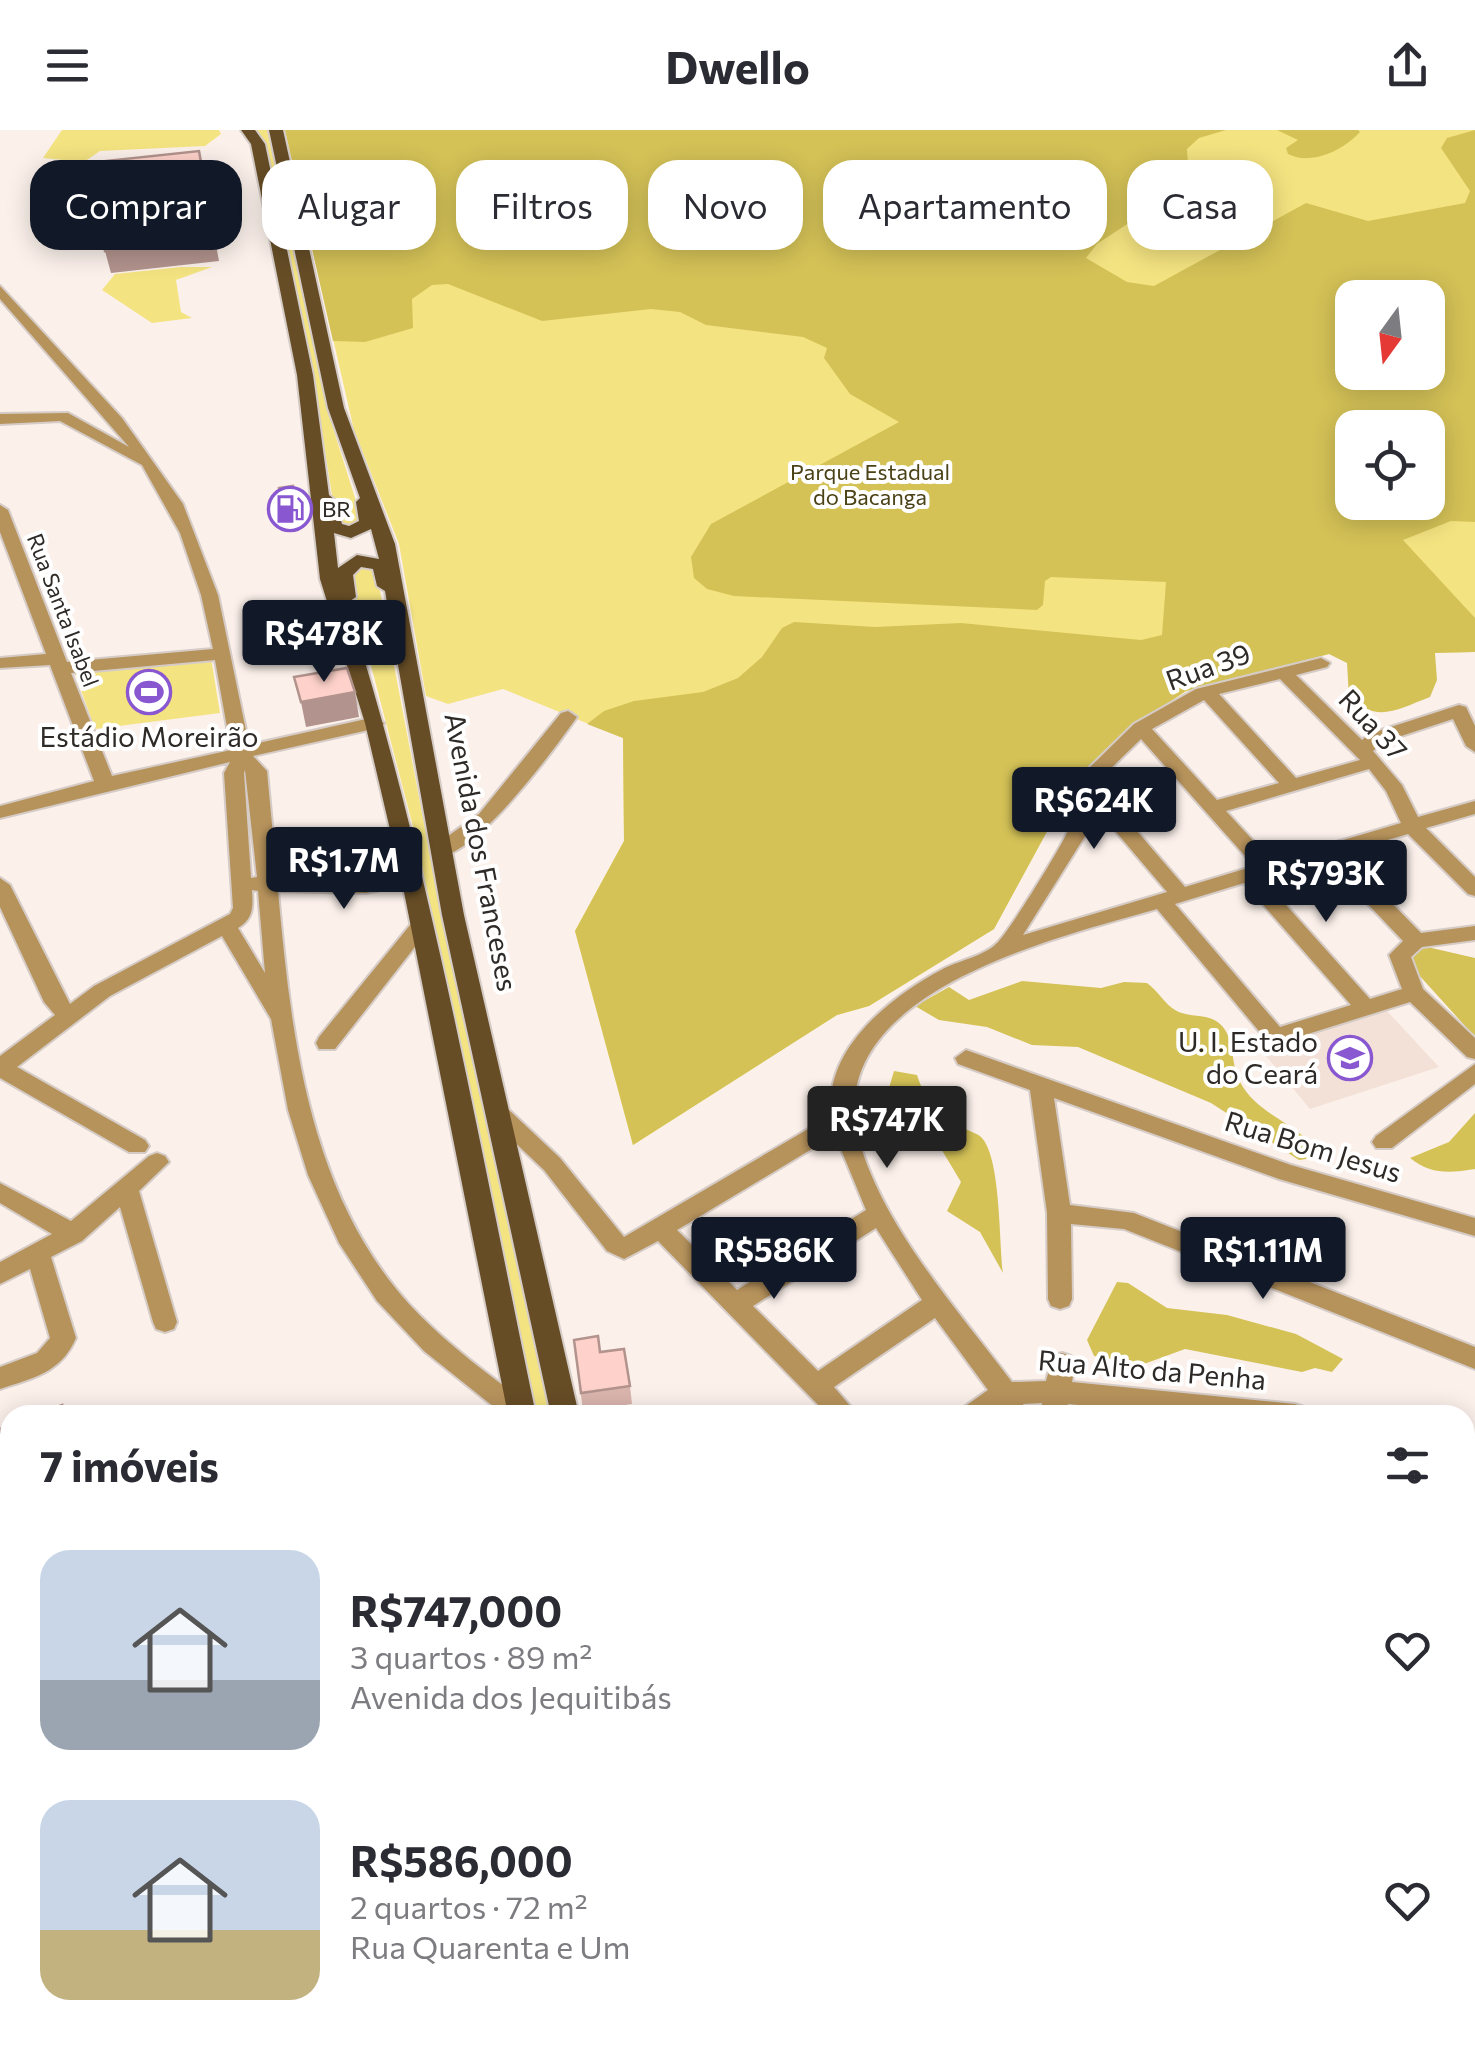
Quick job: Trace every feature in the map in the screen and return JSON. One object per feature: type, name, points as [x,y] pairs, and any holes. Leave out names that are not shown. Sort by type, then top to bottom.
[{"type":"main road","points":[[248,130],[258,144],[305,375],[330,579],[375,723],[412,877],[520,1405]]},
{"type":"main road","name":"Avenida dos Franceses","points":[[276,130],[336,408],[354,468],[386,544],[474,1014],[501,1116],[563,1405]]},
{"type":"main road","points":[[320,481],[334,527],[360,530],[370,518],[354,468]]},
{"type":"main road","points":[[353,646],[343,574],[350,565],[363,560],[382,567],[403,646]]},
{"type":"street","points":[[0,290],[118,422],[174,503],[189,537],[222,654],[242,756],[257,772],[282,1020],[301,1122],[341,1224],[385,1293],[420,1332],[510,1405]]},
{"type":"street","points":[[0,418],[63,416],[148,464]]},
{"type":"street","name":"Rua Santa Isabel","points":[[0,510],[105,784]]},
{"type":"street","points":[[0,662],[60,664],[222,654]]},
{"type":"street","name":"Rua 39","points":[[1087,785],[1141,728],[1180,702],[1321,663]]},
{"type":"street","name":"Rua 37","points":[[1282,671],[1368,756],[1395,790],[1412,826],[1475,888]]},
{"type":"street","points":[[1207,692],[1292,785]]},
{"type":"street","points":[[1212,808],[1292,785],[1368,756],[1376,738],[1458,710],[1475,746]]},
{"type":"street","points":[[441,852],[486,820],[568,717]]},
{"type":"street","points":[[0,812],[375,723]]},
{"type":"street","points":[[1141,728],[1212,808],[1366,1008]]},
{"type":"street","points":[[137,1146],[0,1068],[102,991],[227,928],[242,914],[234,773],[242,756]]},
{"type":"street","points":[[1087,785],[1270,1033],[1285,1037],[1414,992]]},
{"type":"street","points":[[1005,947],[1076,833],[1087,785]]},
{"type":"street","points":[[1010,1404],[881,1213],[855,1164],[843,1120],[846,1079],[878,1028],[924,989],[1005,947],[1475,808]]},
{"type":"street","points":[[1329,851],[1416,941]]},
{"type":"street","points":[[241,885],[270,882],[347,887],[412,877]]},
{"type":"street","points":[[0,886],[55,1002],[66,1015]]},
{"type":"street","points":[[327,1044],[422,924]]},
{"type":"street","points":[[227,928],[282,1020]]},
{"type":"street","points":[[1469,941],[1416,941],[1400,955],[1414,992],[1475,1051]]},
{"type":"street","points":[[384,972],[428,952]]},
{"type":"street","name":"Rua Bom Jesus","points":[[966,1058],[1041,1088],[1287,1172],[1475,1227]]},
{"type":"street","points":[[1384,1142],[1475,1072]]},
{"type":"street","points":[[1041,1088],[1059,1212],[1060,1299]]},
{"type":"street","points":[[501,1116],[552,1164],[620,1248],[633,1248],[843,1120]]},
{"type":"street","points":[[511,1168],[534,1156],[552,1164]]},
{"type":"street","points":[[0,1274],[74,1234],[157,1162]]},
{"type":"street","points":[[127,1189],[165,1322]]},
{"type":"street","points":[[0,1192],[74,1234]]},
{"type":"street","points":[[1059,1212],[1126,1220],[1475,1358]]},
{"type":"street","points":[[737,1303],[881,1213]]},
{"type":"street","points":[[662,1230],[836,1405]]},
{"type":"street","points":[[0,1378],[44,1363],[60,1348],[63,1338],[38,1253]]},
{"type":"street","points":[[817,1385],[939,1302]]},
{"type":"street","points":[[1056,1403],[1062,1364]]},
{"type":"street","name":"Rua Alto da Penha","points":[[1010,1404],[1096,1405]]},
{"type":"shaded area","name":"U. I. Estado do Ceará","points":[[1387,1011],[1439,1067],[1310,1109],[1261,1050]]},
{"type":"green space","points":[[62,130],[219,130],[221,134],[205,146],[100,151],[87,160],[43,158]]},
{"type":"green space","points":[[255,130],[267,130],[273,160],[268,160],[264,142]]},
{"type":"green space","name":"Parque Estadual do Bacanga","points":[[285,130],[1475,130],[1475,652],[1329,654],[1186,691],[1124,732],[1075,780],[994,929],[869,1006],[837,1015],[633,1145],[575,931],[624,841],[623,738],[503,689],[448,704],[426,696],[399,544],[354,430],[313,250],[436,250],[436,160],[292,160]]},
{"type":"green space","name":"Parque Estadual do Bacanga","points":[[285,130],[1226,130],[1199,138],[1187,149],[1188,160],[1127,160],[1127,224],[1107,237],[1107,160],[823,160],[823,250],[1092,250],[1086,258],[1127,282],[1154,286],[1220,250],[1273,250],[1273,221],[1306,203],[1368,221],[1465,203],[1470,191],[1441,148],[1447,138],[1475,130],[1475,522],[1451,521],[1403,540],[1475,618],[1475,652],[1435,653],[1437,680],[1430,697],[1388,712],[1369,710],[1349,697],[1347,663],[1329,654],[1186,691],[1124,732],[1075,780],[994,929],[869,1006],[837,1015],[633,1145],[575,931],[624,841],[623,738],[587,724],[604,711],[634,701],[703,692],[738,678],[762,657],[782,628],[794,622],[875,627],[961,623],[1141,640],[1162,635],[1166,582],[1051,577],[1045,581],[1043,605],[1037,610],[734,596],[707,589],[694,578],[691,557],[711,524],[899,422],[850,394],[824,358],[827,348],[803,337],[706,325],[680,312],[651,309],[542,321],[448,284],[432,285],[412,299],[413,328],[365,342],[333,341],[312,250],[436,250],[436,160],[292,160]]},
{"type":"green space","points":[[1277,130],[1360,132],[1336,150],[1307,158],[1288,154],[1286,148],[1298,140]]},
{"type":"green space","points":[[286,250],[293,250],[328,412],[362,520],[348,528],[336,521],[319,412]]},
{"type":"green space","points":[[212,267],[176,280],[181,312],[192,318],[152,323],[102,290],[115,274]]},
{"type":"green space","points":[[356,567],[375,568],[377,575],[425,829],[551,1405],[535,1405],[417,842],[350,576]]},
{"type":"green space","name":"Estádio Moreirão","points":[[211,658],[220,713],[95,729],[74,671]]},
{"type":"green space","points":[[1423,946],[1475,958],[1475,1037],[1418,974],[1409,972],[1405,962]]},
{"type":"green space","points":[[1022,981],[1101,988],[1124,982],[1147,983],[1175,1010],[1215,1020],[1225,1029],[1237,1075],[1247,1093],[1316,1148],[1313,1158],[1299,1160],[1211,1103],[1078,1047],[1032,1045],[987,1027],[939,1020],[915,1006],[949,987],[969,1000]]},
{"type":"green space","points":[[894,1071],[917,1075],[934,1104],[963,1128],[979,1135],[988,1147],[996,1180],[1003,1273],[980,1232],[947,1211],[961,1182],[931,1132],[904,1130],[884,1105]]},
{"type":"green space","points":[[1475,1113],[1475,1169],[1441,1171],[1410,1158],[1449,1142]]},
{"type":"green space","points":[[1117,1282],[1128,1283],[1167,1308],[1227,1315],[1296,1334],[1343,1359],[1332,1372],[1315,1368],[1302,1372],[1185,1349],[1144,1364],[1094,1356],[1087,1340]]},
{"type":"building","points":[[199,151],[201,160],[115,160]]},
{"type":"building","points":[[293,486],[297,506],[282,508],[279,488]]},
{"type":"building","points":[[347,668],[355,692],[301,702],[294,677]]},
{"type":"building","points":[[598,1336],[600,1352],[624,1349],[630,1386],[581,1393],[574,1340]]},
{"type":"place","name":"BR","points":[[290,509]]},
{"type":"place","name":"Estádio Moreirão","points":[[149,692]]},
{"type":"place","name":"U. I. Estado do Ceará","points":[[1350,1058]]}]
